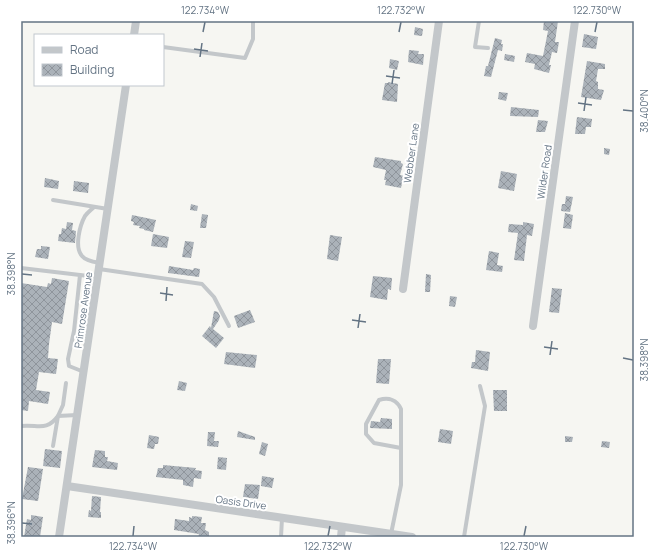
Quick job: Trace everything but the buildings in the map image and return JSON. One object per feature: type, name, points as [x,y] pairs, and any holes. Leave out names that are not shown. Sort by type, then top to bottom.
[{"type":"street","points":[[134,34],[136,21]]},
{"type":"street","name":"Webber Lane","points":[[403,288],[438,21]]},
{"type":"street","name":"Wilder Road","points":[[533,326],[575,21]]},
{"type":"street","name":"Primrose Avenue","points":[[59,537],[126,86]]},
{"type":"street","name":"Oasis Drive","points":[[67,486],[412,537]]},
{"type":"street","points":[[341,537],[342,527]]},
{"type":"lane","points":[[164,48],[245,58],[253,39],[254,21]]},
{"type":"lane","points":[[479,21],[475,47],[488,48]]},
{"type":"lane","points":[[53,200],[108,209]]},
{"type":"lane","points":[[94,207],[84,218],[80,229],[78,244],[83,258],[91,261],[99,270]]},
{"type":"lane","points":[[21,268],[80,275],[99,270],[202,284],[214,297],[229,326]]},
{"type":"lane","points":[[80,275],[74,331],[68,359],[69,366],[84,372]]},
{"type":"lane","points":[[21,426],[47,426],[53,423],[63,405],[66,383]]},
{"type":"lane","points":[[464,537],[485,406],[480,386]]},
{"type":"lane","points":[[391,534],[401,485],[402,409],[399,403],[392,400],[379,400],[366,424],[366,434],[374,443],[401,448]]},
{"type":"lane","points":[[58,416],[77,415]]},
{"type":"lane","points":[[53,446],[58,416]]},
{"type":"lane","points":[[281,537],[282,518]]}]
